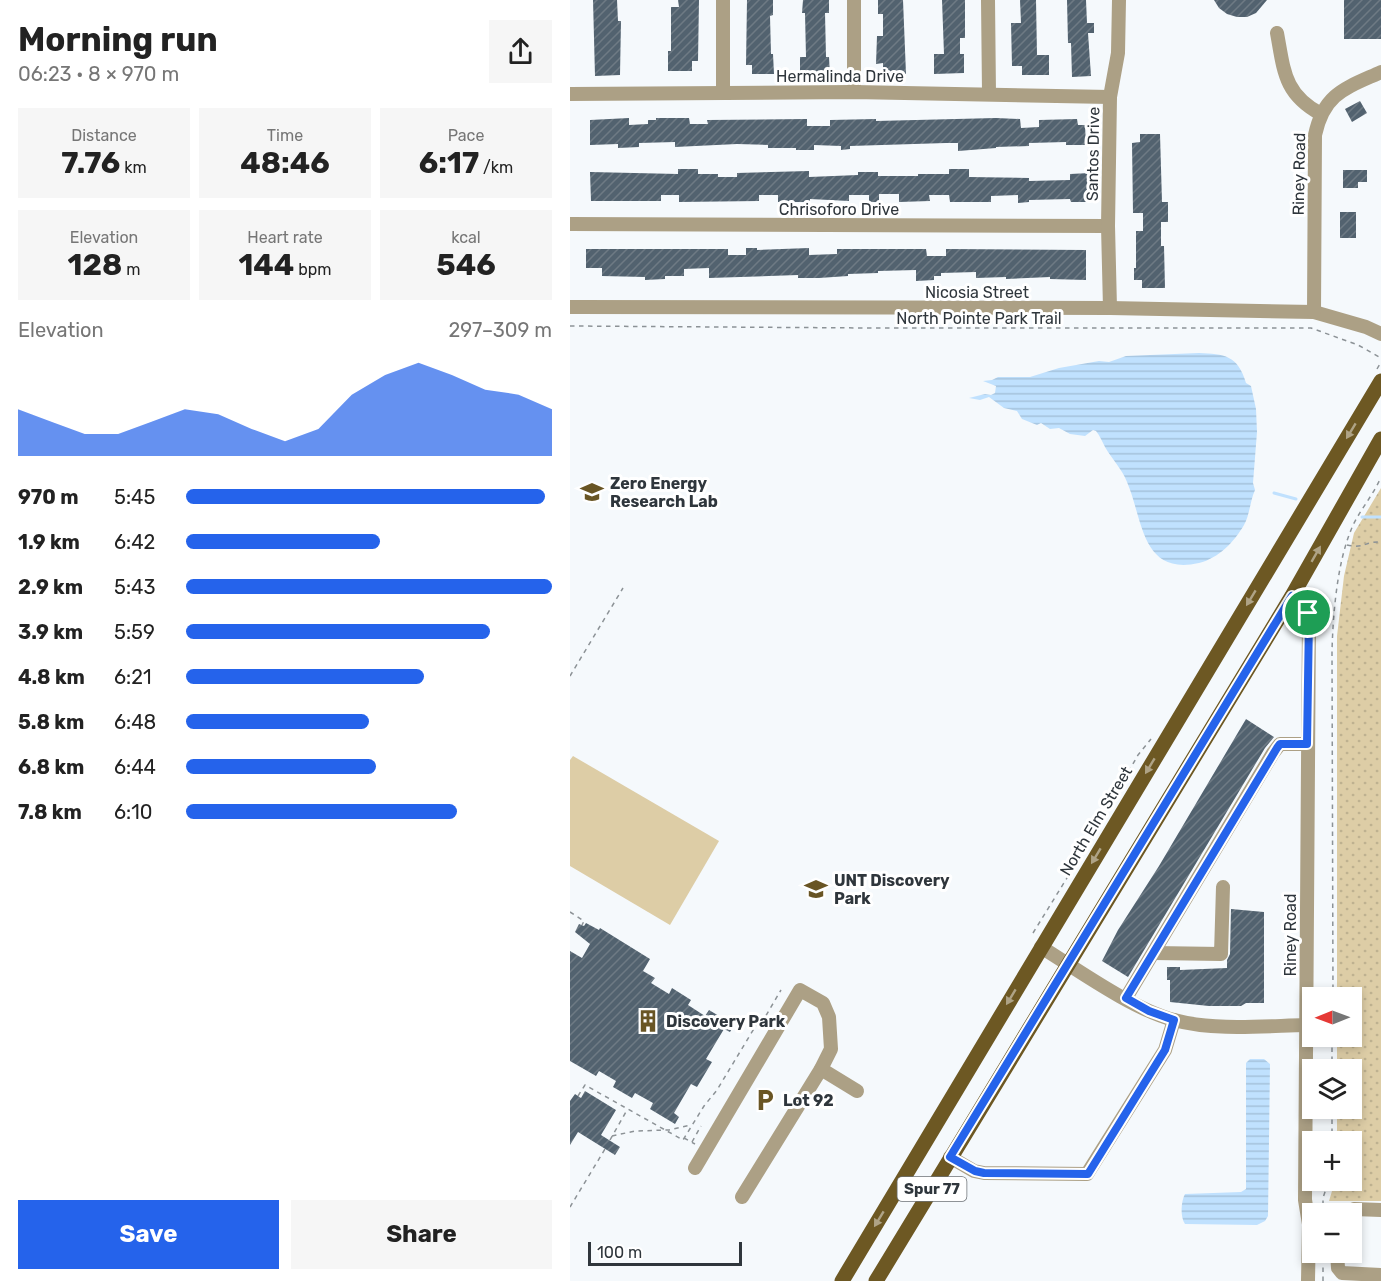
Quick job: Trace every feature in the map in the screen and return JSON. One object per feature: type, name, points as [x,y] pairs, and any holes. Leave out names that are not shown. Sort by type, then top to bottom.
[{"type":"main road","name":"North Elm Street","points":[[843,1281],[1381,381]]},
{"type":"main road","name":"Spur 77","points":[[876,1281],[1292,596],[1381,439]]},
{"type":"street","points":[[723,0],[723,92]]},
{"type":"street","points":[[854,0],[854,93]]},
{"type":"street","points":[[988,0],[989,93]]},
{"type":"street","name":"Santos Drive","points":[[1110,308],[1108,226],[1110,97],[1118,53],[1119,0]]},
{"type":"street","points":[[1277,33],[1292,92],[1305,106],[1321,114]]},
{"type":"street","name":"Riney Road","points":[[1314,312],[1315,135],[1321,114],[1332,98],[1352,85],[1381,72]]},
{"type":"street","name":"Hermalinda Drive","points":[[570,94],[989,93],[1110,97]]},
{"type":"street","name":"Chrisoforo Drive","points":[[570,224],[1108,226]]},
{"type":"street","name":"Nicosia Street","points":[[570,307],[1110,308],[1314,312],[1358,324],[1381,334]]},
{"type":"street","name":"Riney Road","points":[[1292,596],[1305,606],[1309,619],[1306,987]]},
{"type":"street","points":[[1126,998],[1277,748],[1280,744],[1307,744]]},
{"type":"street","points":[[1154,953],[1221,954],[1223,887]]},
{"type":"street","points":[[1041,947],[1149,1011],[1174,1020],[1208,1026],[1302,1025]]},
{"type":"street","points":[[695,1168],[800,990],[823,1003],[829,1017],[831,1049],[742,1197]]},
{"type":"street","points":[[950,1157],[975,1171],[984,1173],[1088,1174],[1165,1050],[1174,1020]]},
{"type":"street","name":"Riney Road","points":[[1306,1047],[1305,1200],[1309,1224],[1308,1281]]},
{"type":"street","points":[[821,1069],[857,1091]]},
{"type":"street","points":[[1362,1209],[1381,1210]]},
{"type":"street","points":[[1338,1263],[1338,1268],[1346,1275],[1381,1275]]},
{"type":"path","name":"North Pointe Park Trail","points":[[570,326],[1311,328],[1358,345],[1381,358]]},
{"type":"path","points":[[1333,987],[1334,611],[1346,545],[1352,529],[1381,477]]},
{"type":"path","points":[[1346,545],[1357,548],[1373,542],[1381,542]]},
{"type":"path","points":[[570,676],[623,588]]},
{"type":"path","points":[[570,912],[584,921],[582,925]]},
{"type":"path","points":[[684,1138],[717,1090],[758,1022],[761,1024],[781,990]]},
{"type":"path","points":[[578,1096],[585,1085],[682,1140],[684,1138],[699,1146]]},
{"type":"path","points":[[610,1140],[628,1109]]},
{"type":"path","points":[[612,1136],[635,1131],[666,1131],[692,1125]]},
{"type":"path","points":[[692,1142],[701,1126]]},
{"type":"path","points":[[570,1207],[605,1149]]},
{"type":"path","points":[[1323,1263],[1323,1281]]},
{"type":"shaded area","points":[[1381,488],[1381,1201],[1329,1201],[1332,1191],[1362,1191],[1362,1131],[1337,1131],[1337,1119],[1362,1119],[1362,1059],[1337,1059],[1337,1047],[1362,1047],[1362,987],[1337,987],[1337,636],[1344,576],[1354,533]]},
{"type":"shaded area","points":[[573,756],[719,841],[670,925],[570,866],[570,760]]},
{"type":"water","points":[[1216,354],[1229,358],[1239,367],[1246,383],[1251,386],[1256,409],[1257,432],[1253,483],[1255,490],[1246,521],[1236,537],[1225,548],[1199,563],[1180,565],[1166,561],[1155,553],[1147,541],[1125,477],[1096,431],[1093,430],[1085,436],[1070,434],[1059,428],[1050,429],[1041,423],[1037,425],[1022,419],[1017,411],[1004,408],[989,397],[980,400],[969,398],[995,393],[996,386],[983,381],[998,377],[1030,377],[1059,368],[1099,361],[1109,362],[1126,356]]},
{"type":"water","points":[[1250,1059],[1264,1059],[1270,1064],[1268,1216],[1265,1221],[1257,1225],[1185,1224],[1182,1209],[1185,1194],[1241,1192],[1246,1189],[1246,1063]]},
{"type":"building","points":[[593,0],[617,0],[618,21],[621,21],[620,75],[595,76]]},
{"type":"building","points":[[678,0],[699,0],[698,61],[692,61],[692,71],[668,71],[668,51],[671,51],[671,7],[679,7]]},
{"type":"building","points":[[747,0],[773,0],[773,15],[770,16],[774,74],[752,74],[752,65],[746,65]]},
{"type":"building","points":[[803,0],[829,0],[829,13],[825,13],[826,57],[829,57],[830,76],[800,76],[800,57],[806,57]]},
{"type":"building","points":[[878,0],[903,0],[906,74],[883,74],[883,63],[876,64],[877,36],[883,36],[883,14],[878,14]]},
{"type":"building","points":[[942,0],[965,0],[965,38],[960,38],[960,54],[964,54],[964,73],[934,74],[934,54],[944,54]]},
{"type":"building","points":[[1020,0],[1036,0],[1037,55],[1049,55],[1049,75],[1022,75],[1022,66],[1012,66],[1011,23],[1021,23]]},
{"type":"building","points":[[1067,0],[1086,0],[1087,23],[1094,23],[1094,33],[1088,33],[1091,76],[1072,77]]},
{"type":"building","points":[[1214,0],[1267,0],[1256,13],[1247,17],[1237,17],[1227,14]]},
{"type":"building","points":[[1344,0],[1381,0],[1381,39],[1344,39]]},
{"type":"building","points":[[1360,101],[1367,113],[1352,122],[1345,109]]},
{"type":"building","points":[[629,118],[629,125],[648,124],[648,120],[656,120],[656,118],[689,118],[690,124],[708,124],[707,120],[807,119],[807,126],[830,126],[830,120],[996,118],[1020,119],[1021,128],[1039,127],[1039,120],[1077,119],[1078,125],[1085,125],[1086,145],[1066,145],[1066,142],[1029,143],[1029,146],[958,151],[958,143],[850,146],[850,149],[841,150],[841,146],[814,145],[814,150],[737,144],[675,147],[675,142],[639,143],[639,147],[618,148],[618,144],[590,145],[590,120]]},
{"type":"building","points":[[1140,134],[1160,134],[1162,202],[1168,202],[1168,222],[1161,222],[1165,288],[1142,288],[1142,280],[1134,280],[1136,231],[1143,231],[1143,213],[1133,213],[1132,143],[1140,142]]},
{"type":"building","points":[[678,169],[698,169],[698,174],[718,174],[718,177],[737,177],[737,173],[809,171],[809,177],[858,175],[858,172],[878,172],[878,176],[918,176],[918,174],[949,174],[949,169],[969,169],[969,177],[1029,178],[1029,181],[1070,180],[1070,174],[1090,173],[1090,202],[1071,202],[1070,199],[1029,200],[1029,202],[1018,203],[1018,195],[991,196],[991,202],[950,202],[949,195],[929,195],[930,201],[899,202],[899,194],[879,194],[879,202],[869,202],[869,195],[849,195],[849,201],[810,199],[810,202],[778,202],[778,195],[759,195],[759,201],[679,202],[679,195],[661,195],[661,201],[591,201],[590,172],[678,174]]},
{"type":"building","points":[[1343,170],[1367,170],[1367,182],[1358,182],[1358,188],[1343,188]]},
{"type":"building","points":[[1340,212],[1356,212],[1356,238],[1340,238]]},
{"type":"building","points":[[746,248],[757,248],[757,250],[809,248],[809,255],[837,254],[837,249],[926,249],[927,256],[946,256],[946,249],[1086,250],[1086,280],[1050,279],[1050,277],[976,278],[976,272],[941,273],[941,276],[934,276],[934,280],[916,281],[916,270],[878,271],[878,273],[819,278],[798,278],[798,275],[709,278],[709,268],[684,269],[684,276],[665,276],[665,279],[645,280],[645,277],[602,276],[602,268],[586,268],[586,249],[728,249],[728,255],[746,255]]},
{"type":"building","points":[[1246,719],[1274,737],[1265,748],[1128,977],[1102,961],[1118,930],[1159,866]]},
{"type":"building","points":[[1231,909],[1264,912],[1264,1003],[1209,1006],[1170,1002],[1170,980],[1167,980],[1167,967],[1180,967],[1180,970],[1227,968],[1230,954]]},
{"type":"building","name":"Discovery Park","points":[[586,923],[599,930],[600,928],[650,959],[643,971],[655,978],[651,983],[669,994],[672,988],[691,1000],[688,1005],[705,1016],[709,1010],[734,1025],[730,1032],[724,1029],[706,1059],[712,1062],[697,1087],[691,1084],[674,1113],[679,1117],[675,1124],[650,1109],[653,1103],[635,1093],[632,1098],[613,1087],[616,1081],[599,1071],[596,1076],[570,1061],[570,951],[582,958],[590,944],[575,932],[579,924],[584,926]]},
{"type":"building","points":[[585,1091],[616,1110],[601,1135],[620,1147],[615,1155],[578,1132],[570,1145],[570,1101],[575,1094],[581,1098]]},
{"type":"waterway","points":[[1274,493],[1296,499]]},
{"type":"waterway","points":[[1362,517],[1381,517]]},
{"type":"place","name":"Zero Energy Research Lab","points":[[592,492]]},
{"type":"place","name":"UNT Discovery Park","points":[[816,889]]},
{"type":"place","name":"Discovery Park","points":[[648,1021]]},
{"type":"place","name":"Lot 92","points":[[765,1100]]},
{"type":"route","points":[[1292,596],[1305,606],[1308,613],[1307,744],[1280,744],[1277,748],[1126,998],[1149,1011],[1174,1020],[1165,1050],[1088,1174],[992,1174],[975,1171],[950,1157],[1292,596]]}]
